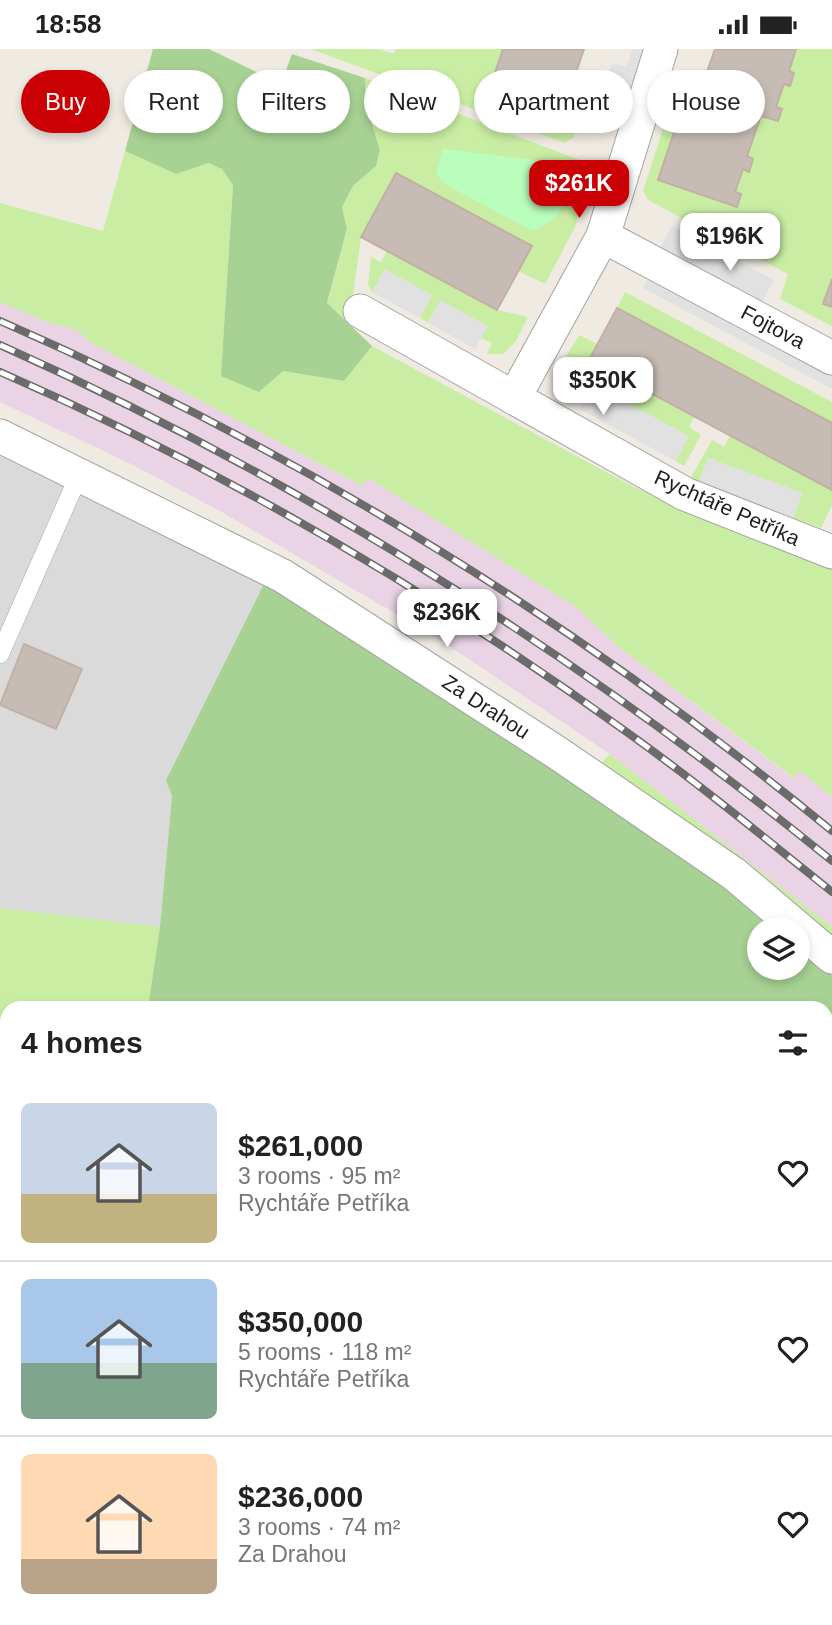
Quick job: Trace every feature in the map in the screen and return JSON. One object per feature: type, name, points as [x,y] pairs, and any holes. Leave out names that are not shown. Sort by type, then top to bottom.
[{"type":"street","points":[[514,398],[603,236],[661,49]]},
{"type":"street","name":"Fojtova","points":[[603,236],[832,358]]},
{"type":"street","name":"Rychtáře Petříka","points":[[360,311],[685,494],[832,552]]},
{"type":"street","name":"Za Drahou","points":[[0,436],[283,576],[556,752],[734,874],[832,957]]},
{"type":"lane","points":[[0,654],[79,475]]},
{"type":"shaded area","points":[[633,49],[645,49],[633,84],[633,70],[610,70],[612,63],[626,67]]},
{"type":"shaded area","points":[[672,226],[774,280],[762,302],[660,248]]},
{"type":"shaded area","points":[[385,269],[432,295],[420,318],[372,292]]},
{"type":"shaded area","points":[[649,277],[832,375],[832,389],[643,288]]},
{"type":"shaded area","points":[[440,300],[488,326],[475,349],[428,323]]},
{"type":"shaded area","points":[[0,301],[52,324],[68,324],[80,331],[88,341],[362,486],[367,477],[576,607],[620,648],[793,778],[800,771],[832,797],[832,927],[610,754],[442,641],[222,512],[131,464],[0,402]]},
{"type":"shaded area","points":[[594,384],[689,437],[675,461],[580,409]]},
{"type":"shaded area","points":[[0,448],[265,582],[166,780],[172,796],[160,927],[0,908]]},
{"type":"shaded area","points":[[708,458],[802,493],[793,518],[699,482]]},
{"type":"green space","points":[[153,49],[209,49],[252,70],[237,70],[237,133],[350,133],[350,73],[364,78],[364,133],[375,133],[380,150],[376,166],[353,186],[342,207],[347,229],[327,303],[372,346],[344,381],[283,371],[259,392],[221,376],[233,185],[222,169],[208,163],[176,174],[125,151],[130,133],[223,133],[223,70],[147,70]]},
{"type":"green space","points":[[311,49],[379,49],[394,54],[396,49],[503,49],[496,70],[474,70],[474,109],[460,104],[460,70],[368,70]]},
{"type":"green space","points":[[796,49],[832,49],[832,279],[823,304],[832,307],[832,326],[780,299],[788,274],[648,200],[643,191],[662,133],[674,133],[658,180],[741,194],[735,192],[743,169],[749,171],[753,159],[747,156],[755,133],[765,133],[765,117],[778,121],[782,109],[776,107],[784,84],[790,86],[794,73],[789,71]]},
{"type":"green space","points":[[292,54],[341,70],[286,70]]},
{"type":"green space","points":[[460,114],[474,120],[474,133],[509,133],[595,166],[574,229],[545,284],[518,271],[531,246],[396,173],[361,237],[353,295],[365,300],[352,326],[327,304],[347,230],[342,207],[353,186],[376,166],[380,150],[375,133],[460,133]]},
{"type":"green space","points":[[538,133],[575,133],[565,143]]},
{"type":"green space","points":[[443,149],[533,160],[564,176],[564,203],[549,222],[533,231],[445,184],[436,174]]},
{"type":"green space","points":[[125,151],[176,174],[207,163],[222,169],[233,185],[221,376],[283,371],[344,381],[372,346],[636,488],[832,567],[832,797],[800,771],[794,778],[620,648],[576,607],[368,478],[362,486],[88,341],[74,329],[48,322],[0,302],[0,203],[103,231]]},
{"type":"green space","points":[[387,251],[497,310],[528,317],[516,341],[503,354],[487,354],[492,343],[481,338],[487,326],[441,301],[428,323],[420,318],[432,295],[385,270],[372,292],[368,285],[371,257],[381,262]]},
{"type":"green space","points":[[625,292],[832,402],[832,423],[617,308]]},
{"type":"green space","points":[[579,335],[597,344],[589,360],[695,416],[689,427],[701,435],[684,466],[675,461],[688,436],[594,385],[587,397],[567,386],[562,395],[559,387],[560,372]]},
{"type":"green space","points":[[730,436],[832,490],[832,505],[821,528],[793,518],[802,493],[708,458],[699,482],[690,479],[712,440],[724,447]]},
{"type":"green space","points":[[265,582],[592,793],[766,917],[747,917],[747,980],[810,980],[810,953],[832,972],[832,1001],[149,1001],[160,927],[172,796],[166,780]]},
{"type":"green space","points":[[610,754],[832,927],[832,946],[810,930],[810,917],[793,917],[595,769]]},
{"type":"green space","points":[[0,908],[160,927],[149,1001],[0,1001]]},
{"type":"building","points":[[503,49],[584,49],[577,70],[496,70]]},
{"type":"building","points":[[715,49],[796,49],[789,71],[794,73],[790,86],[784,84],[776,107],[782,109],[778,121],[765,117],[765,70],[708,70]]},
{"type":"building","points":[[674,133],[755,133],[747,156],[753,159],[749,172],[743,169],[735,192],[741,194],[737,207],[658,180]]},
{"type":"building","points":[[396,173],[532,246],[497,310],[361,237]]},
{"type":"building","points":[[832,279],[832,307],[823,304]]},
{"type":"building","points":[[617,308],[832,423],[832,490],[589,360]]},
{"type":"building","points":[[24,644],[82,669],[56,729],[0,705]]},
{"type":"railway","points":[[0,321],[112,372],[221,427],[434,547],[637,682],[736,755],[832,831]]},
{"type":"railway","points":[[0,345],[221,453],[433,576],[536,642],[637,712],[736,785],[832,861]]},
{"type":"railway","points":[[0,372],[164,449],[244,491],[402,582],[554,681],[628,733],[706,791],[832,892]]}]
